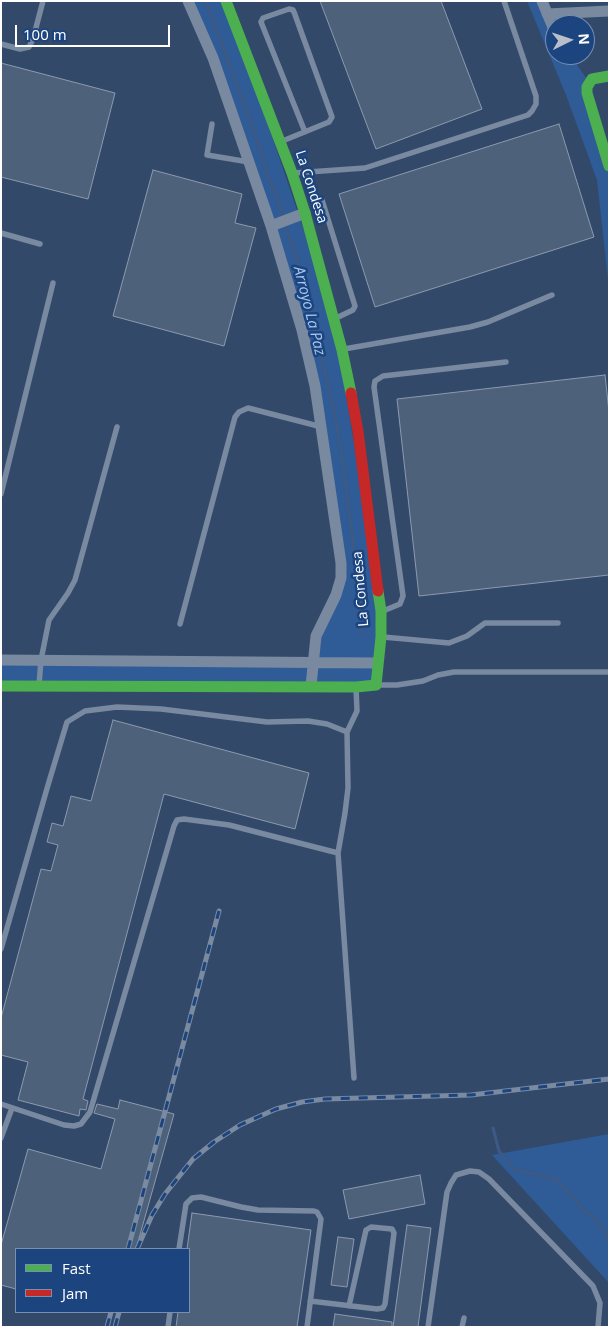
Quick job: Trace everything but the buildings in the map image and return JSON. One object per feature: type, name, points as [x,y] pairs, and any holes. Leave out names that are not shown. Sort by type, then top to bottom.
[{"type":"street","name":"La Condesa","points":[[188,1],[213,58],[249,162],[275,225],[315,386],[341,562],[336,595],[316,636],[311,686]]},
{"type":"street","name":"La Condesa","points":[[226,1],[292,173],[301,214],[342,350],[358,431],[381,612],[381,637],[376,685]]},
{"type":"street","points":[[542,1],[547,14],[609,11]]},
{"type":"street","points":[[609,76],[595,77],[589,82],[587,87],[588,99],[606,142],[609,166]]},
{"type":"street","points":[[275,225],[301,214]]},
{"type":"street","points":[[1,660],[377,663]]},
{"type":"street","points":[[1,686],[356,687],[376,685]]},
{"type":"lane","points":[[1,44],[20,49],[29,47],[43,1]]},
{"type":"lane","points":[[292,173],[365,168],[528,115],[532,112],[536,104],[536,96],[504,1]]},
{"type":"lane","points":[[280,142],[305,132],[329,122],[332,117],[294,12],[289,8],[263,18],[261,22],[305,132]]},
{"type":"lane","points":[[212,124],[207,154],[249,162]]},
{"type":"lane","points":[[322,200],[355,306],[353,310],[334,319]]},
{"type":"lane","points":[[1,233],[40,244]]},
{"type":"lane","points":[[1,494],[53,283]]},
{"type":"lane","points":[[342,350],[479,325],[508,315],[552,295]]},
{"type":"lane","points":[[381,612],[400,604],[403,596],[374,387],[375,382],[383,376],[506,362]]},
{"type":"lane","points":[[180,624],[236,417],[239,412],[248,408],[322,427]]},
{"type":"lane","points":[[39,686],[41,660],[49,620],[68,593],[80,566],[118,427]]},
{"type":"lane","points":[[381,637],[449,643],[467,636],[485,623],[558,622]]},
{"type":"lane","points":[[376,685],[397,685],[423,681],[438,675],[454,672],[609,672]]},
{"type":"lane","points":[[354,1078],[338,853],[348,788],[347,732],[357,711],[356,687]]},
{"type":"lane","points":[[1,949],[67,722],[85,711],[117,707],[161,709],[267,722],[308,721],[327,724],[347,732]]},
{"type":"lane","points":[[1,1104],[64,1125],[74,1126],[81,1124],[90,1112],[177,820],[184,819],[229,825],[338,853]]},
{"type":"lane","points":[[1,1138],[12,1108]]},
{"type":"lane","points":[[428,1327],[447,1192],[456,1175],[470,1171],[479,1172],[489,1179],[593,1286],[600,1303],[598,1327]]},
{"type":"lane","points":[[178,1248],[186,1204],[192,1198],[264,1210],[314,1211],[320,1215],[321,1219],[307,1327]]},
{"type":"lane","points":[[310,1301],[377,1310],[384,1306],[394,1233],[392,1229],[371,1227],[366,1230],[349,1306]]},
{"type":"lane","points":[[168,1327],[170,1313]]},
{"type":"lane","points":[[462,1327],[464,1318]]},
{"type":"shaded area","points":[[188,1],[226,1],[334,319],[381,611],[376,685],[1,686],[1,660],[312,662],[341,578],[302,330]]},
{"type":"shaded area","points":[[527,1],[542,1],[548,15],[545,15],[545,44]]},
{"type":"shaded area","points":[[554,65],[577,65],[589,82],[609,166],[609,289],[597,180]]},
{"type":"shaded area","points":[[609,1134],[609,1283],[492,1155]]},
{"type":"waterway","name":"Arroyo La Paz","points":[[206,1],[262,153],[267,175],[277,196],[307,295],[333,406],[342,456],[359,589],[361,634]]},
{"type":"waterway","name":"Arroyo La Paz","points":[[493,1128],[499,1151],[515,1170],[556,1179],[583,1210],[594,1217],[609,1240]]},
{"type":"railway","points":[[128,1248],[219,911]]},
{"type":"railway","points":[[137,1248],[152,1215],[165,1194],[193,1159],[240,1125],[276,1109],[302,1102],[325,1099],[471,1095],[609,1079]]},
{"type":"railway","points":[[107,1327],[111,1313]]},
{"type":"railway","points":[[115,1327],[119,1313]]},
{"type":"traffic: fast","points":[[226,1],[292,173],[305,213],[342,350],[351,393]]},
{"type":"traffic: fast","points":[[609,76],[592,79],[587,87],[587,93],[609,166]]},
{"type":"traffic: fast","points":[[1,686],[356,687],[376,685],[381,637],[381,611],[378,591]]},
{"type":"traffic: jam","points":[[351,393],[358,431],[378,591]]}]
